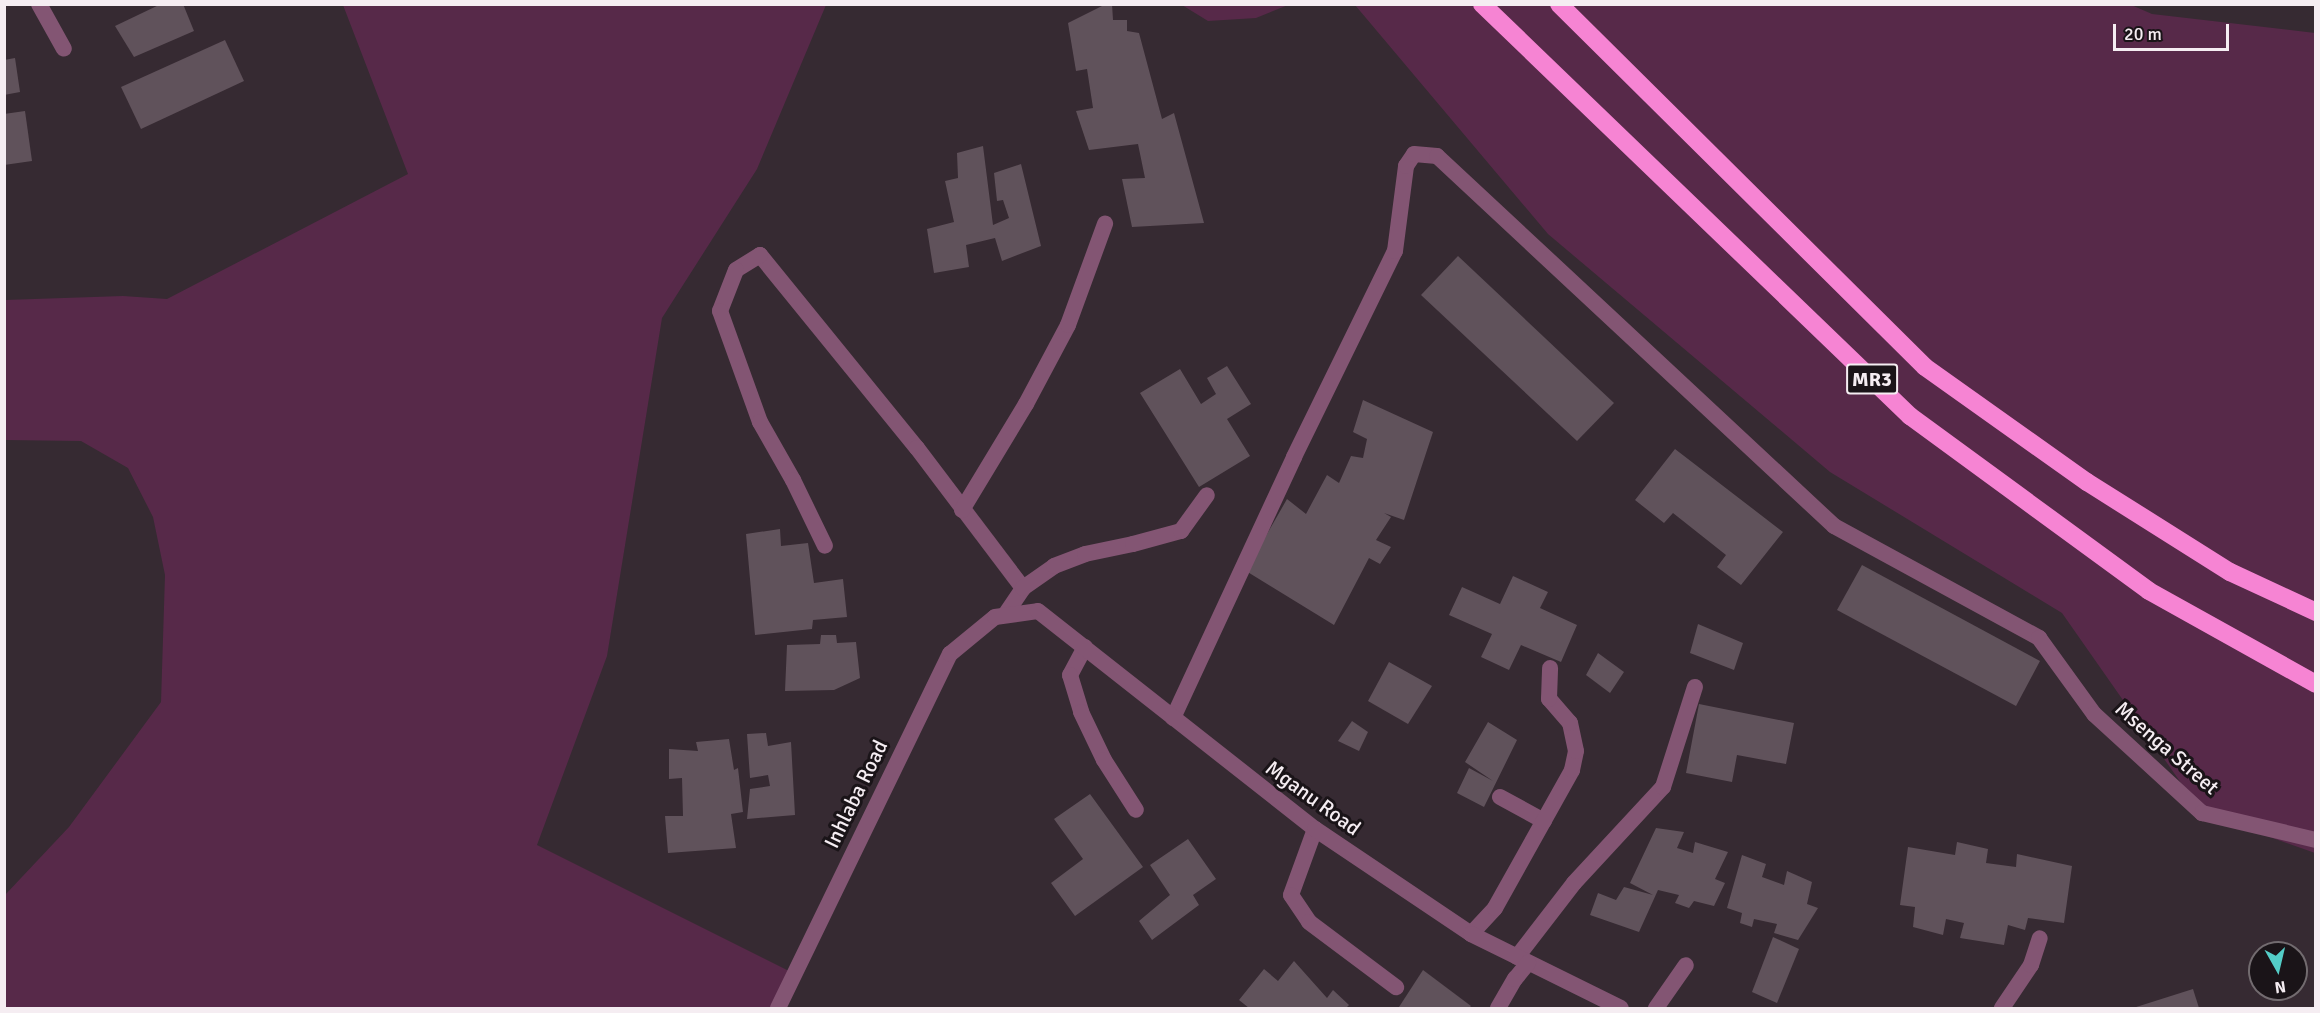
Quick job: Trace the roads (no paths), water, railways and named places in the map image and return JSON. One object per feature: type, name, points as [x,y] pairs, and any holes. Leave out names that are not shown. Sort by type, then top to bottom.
[{"type":"highway","name":"MR3","points":[[1482,4],[1910,416],[2149,591],[2316,684]]},
{"type":"highway","name":"MR3","points":[[1558,4],[1924,367],[2087,482],[2220,566],[2316,612]]},
{"type":"street","points":[[39,4],[64,49]]},
{"type":"street","name":"Msenga Street","points":[[1173,718],[1294,457],[1395,251],[1406,166],[1414,154],[1437,156],[1834,526],[2039,638],[2094,714],[2202,813],[2316,840]]},
{"type":"street","points":[[962,510],[1026,404],[1068,325],[1105,224]]},
{"type":"street","points":[[825,546],[793,480],[760,422],[720,311],[736,270],[760,255],[917,448],[1023,588],[1054,566],[1085,554],[1181,531],[1207,495]]},
{"type":"street","name":"Inhlaba Road","points":[[778,1008],[950,654],[1000,616],[1023,588]]},
{"type":"street","name":"Mganu Road","points":[[1000,616],[1038,611],[1315,829],[1471,934],[1621,1008]]},
{"type":"street","points":[[1085,647],[1070,675],[1081,712],[1104,760],[1136,810]]},
{"type":"street","points":[[1471,934],[1495,908],[1572,770],[1576,751],[1570,723],[1549,699],[1550,669]]},
{"type":"street","points":[[1498,1008],[1523,960],[1574,883],[1663,787],[1695,687]]},
{"type":"street","points":[[1500,797],[1544,821]]},
{"type":"street","points":[[1315,829],[1291,895],[1309,922],[1396,987]]},
{"type":"street","points":[[2002,1008],[2031,965],[2040,938]]},
{"type":"street","points":[[1656,1008],[1686,965]]}]
